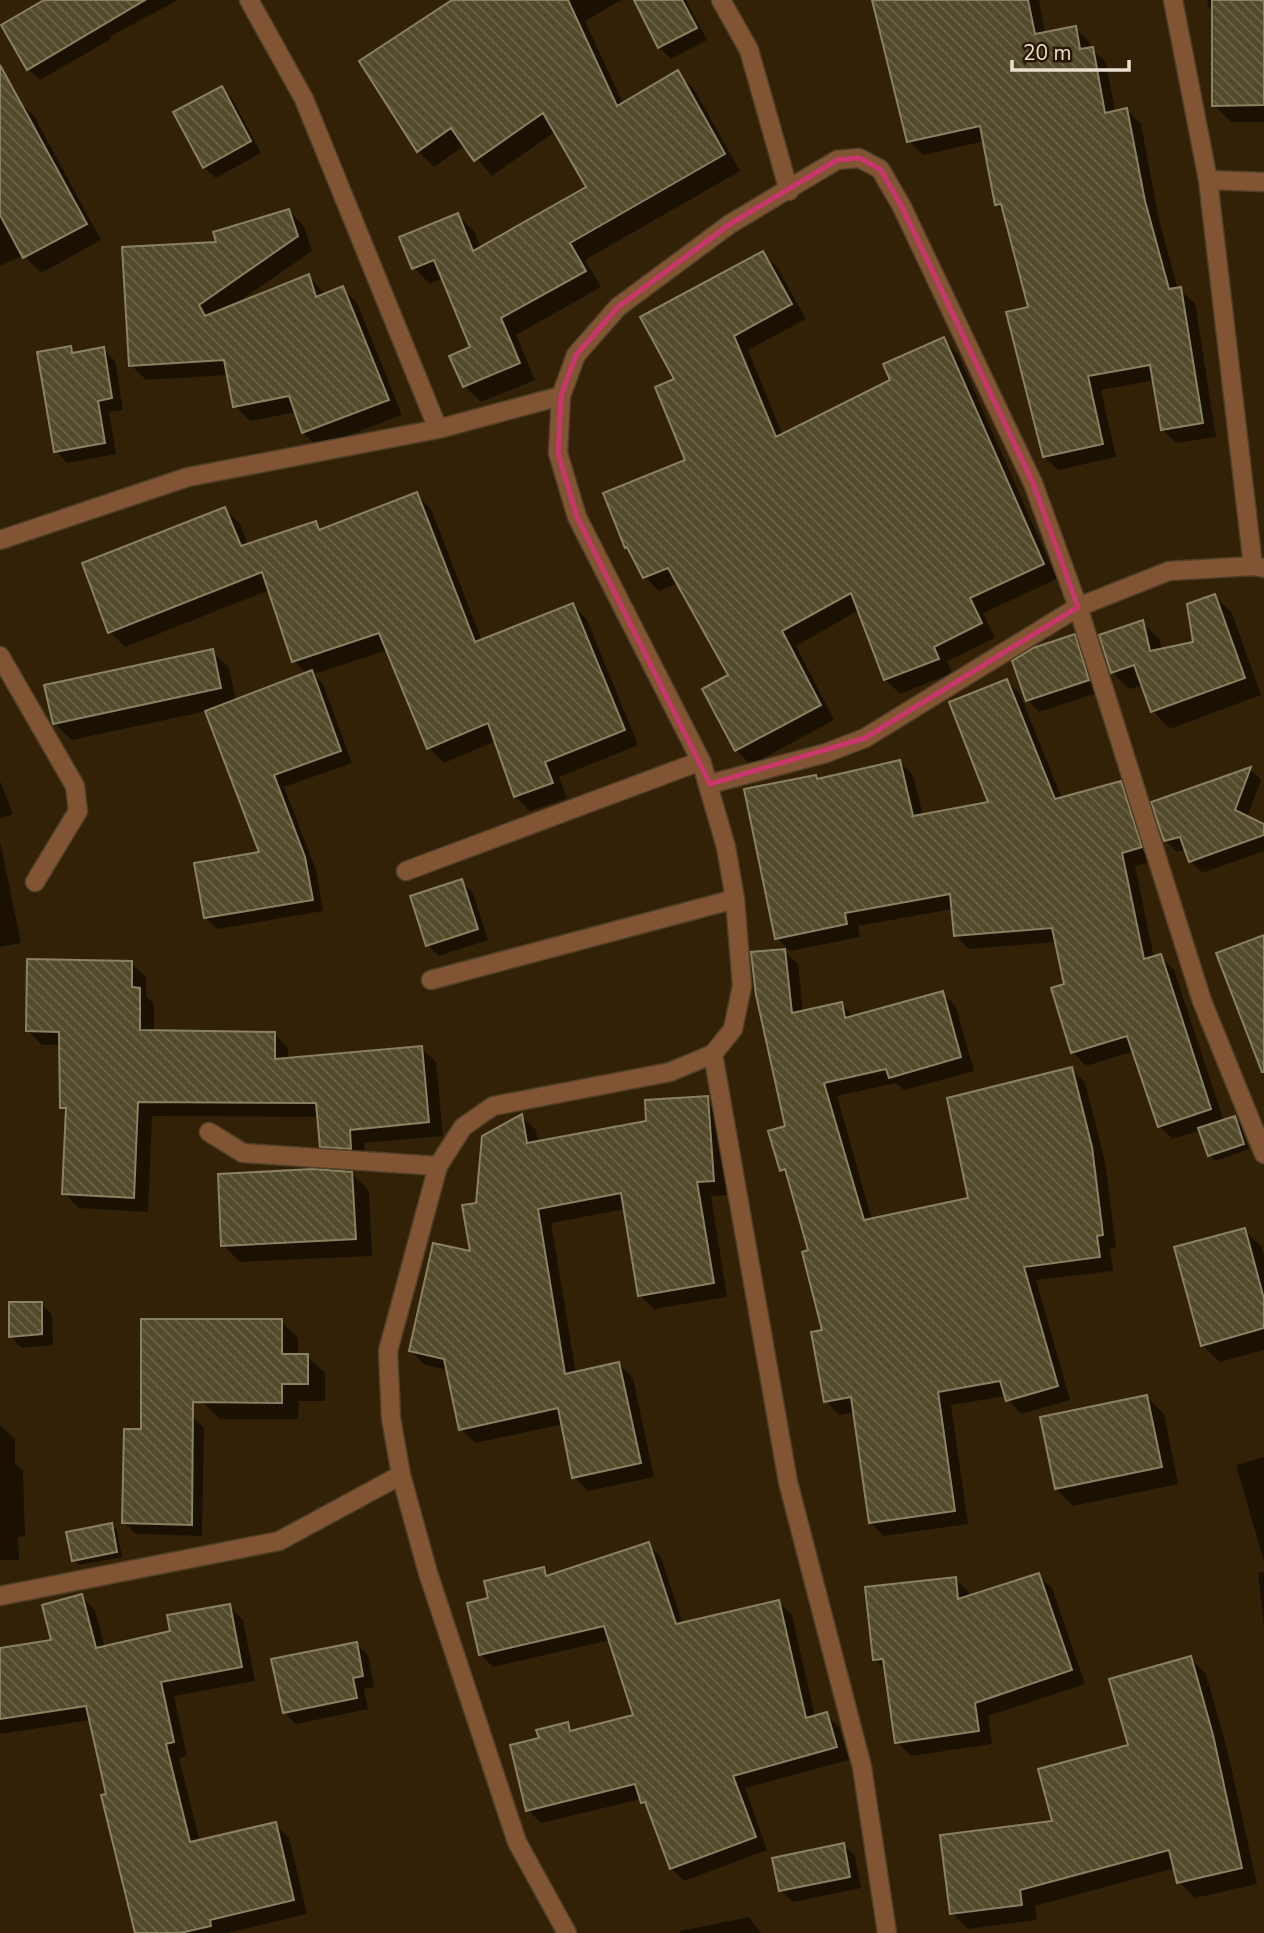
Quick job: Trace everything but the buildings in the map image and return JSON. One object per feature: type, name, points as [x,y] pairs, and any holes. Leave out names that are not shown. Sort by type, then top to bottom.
[{"type":"street","points":[[249,0],[304,99],[438,429]]},
{"type":"street","points":[[721,0],[749,50],[789,191]]},
{"type":"street","points":[[710,784],[826,753],[865,738],[1078,607],[1169,571],[1259,567],[1208,180],[1173,0]]},
{"type":"street","points":[[567,1933],[517,1842],[428,1573],[401,1475],[391,1418],[388,1351],[438,1166],[463,1127],[493,1107],[670,1072],[712,1054],[733,1028],[741,986],[735,899],[710,784],[701,761],[577,517],[558,453],[561,396],[576,355],[618,307],[730,224],[837,160],[859,158],[880,169],[901,205],[1032,483],[1078,607],[1202,1001],[1264,1154]]},
{"type":"street","points":[[1208,180],[1264,182]]},
{"type":"street","points":[[0,540],[188,477],[438,429],[561,396]]},
{"type":"street","points":[[0,656],[75,786],[78,811],[35,882]]},
{"type":"street","points":[[406,871],[701,761]]},
{"type":"street","points":[[431,980],[735,899]]},
{"type":"street","points":[[712,1054],[788,1482],[862,1767],[887,1933]]},
{"type":"street","points":[[209,1132],[243,1153],[438,1166]]},
{"type":"street","points":[[0,1596],[279,1541],[401,1475]]},
{"type":"highlighted area","points":[[859,158],[880,169],[901,205],[1033,483],[1078,607],[865,738],[710,784],[577,517],[558,453],[561,396],[576,355],[618,307],[730,224],[837,160]]}]
